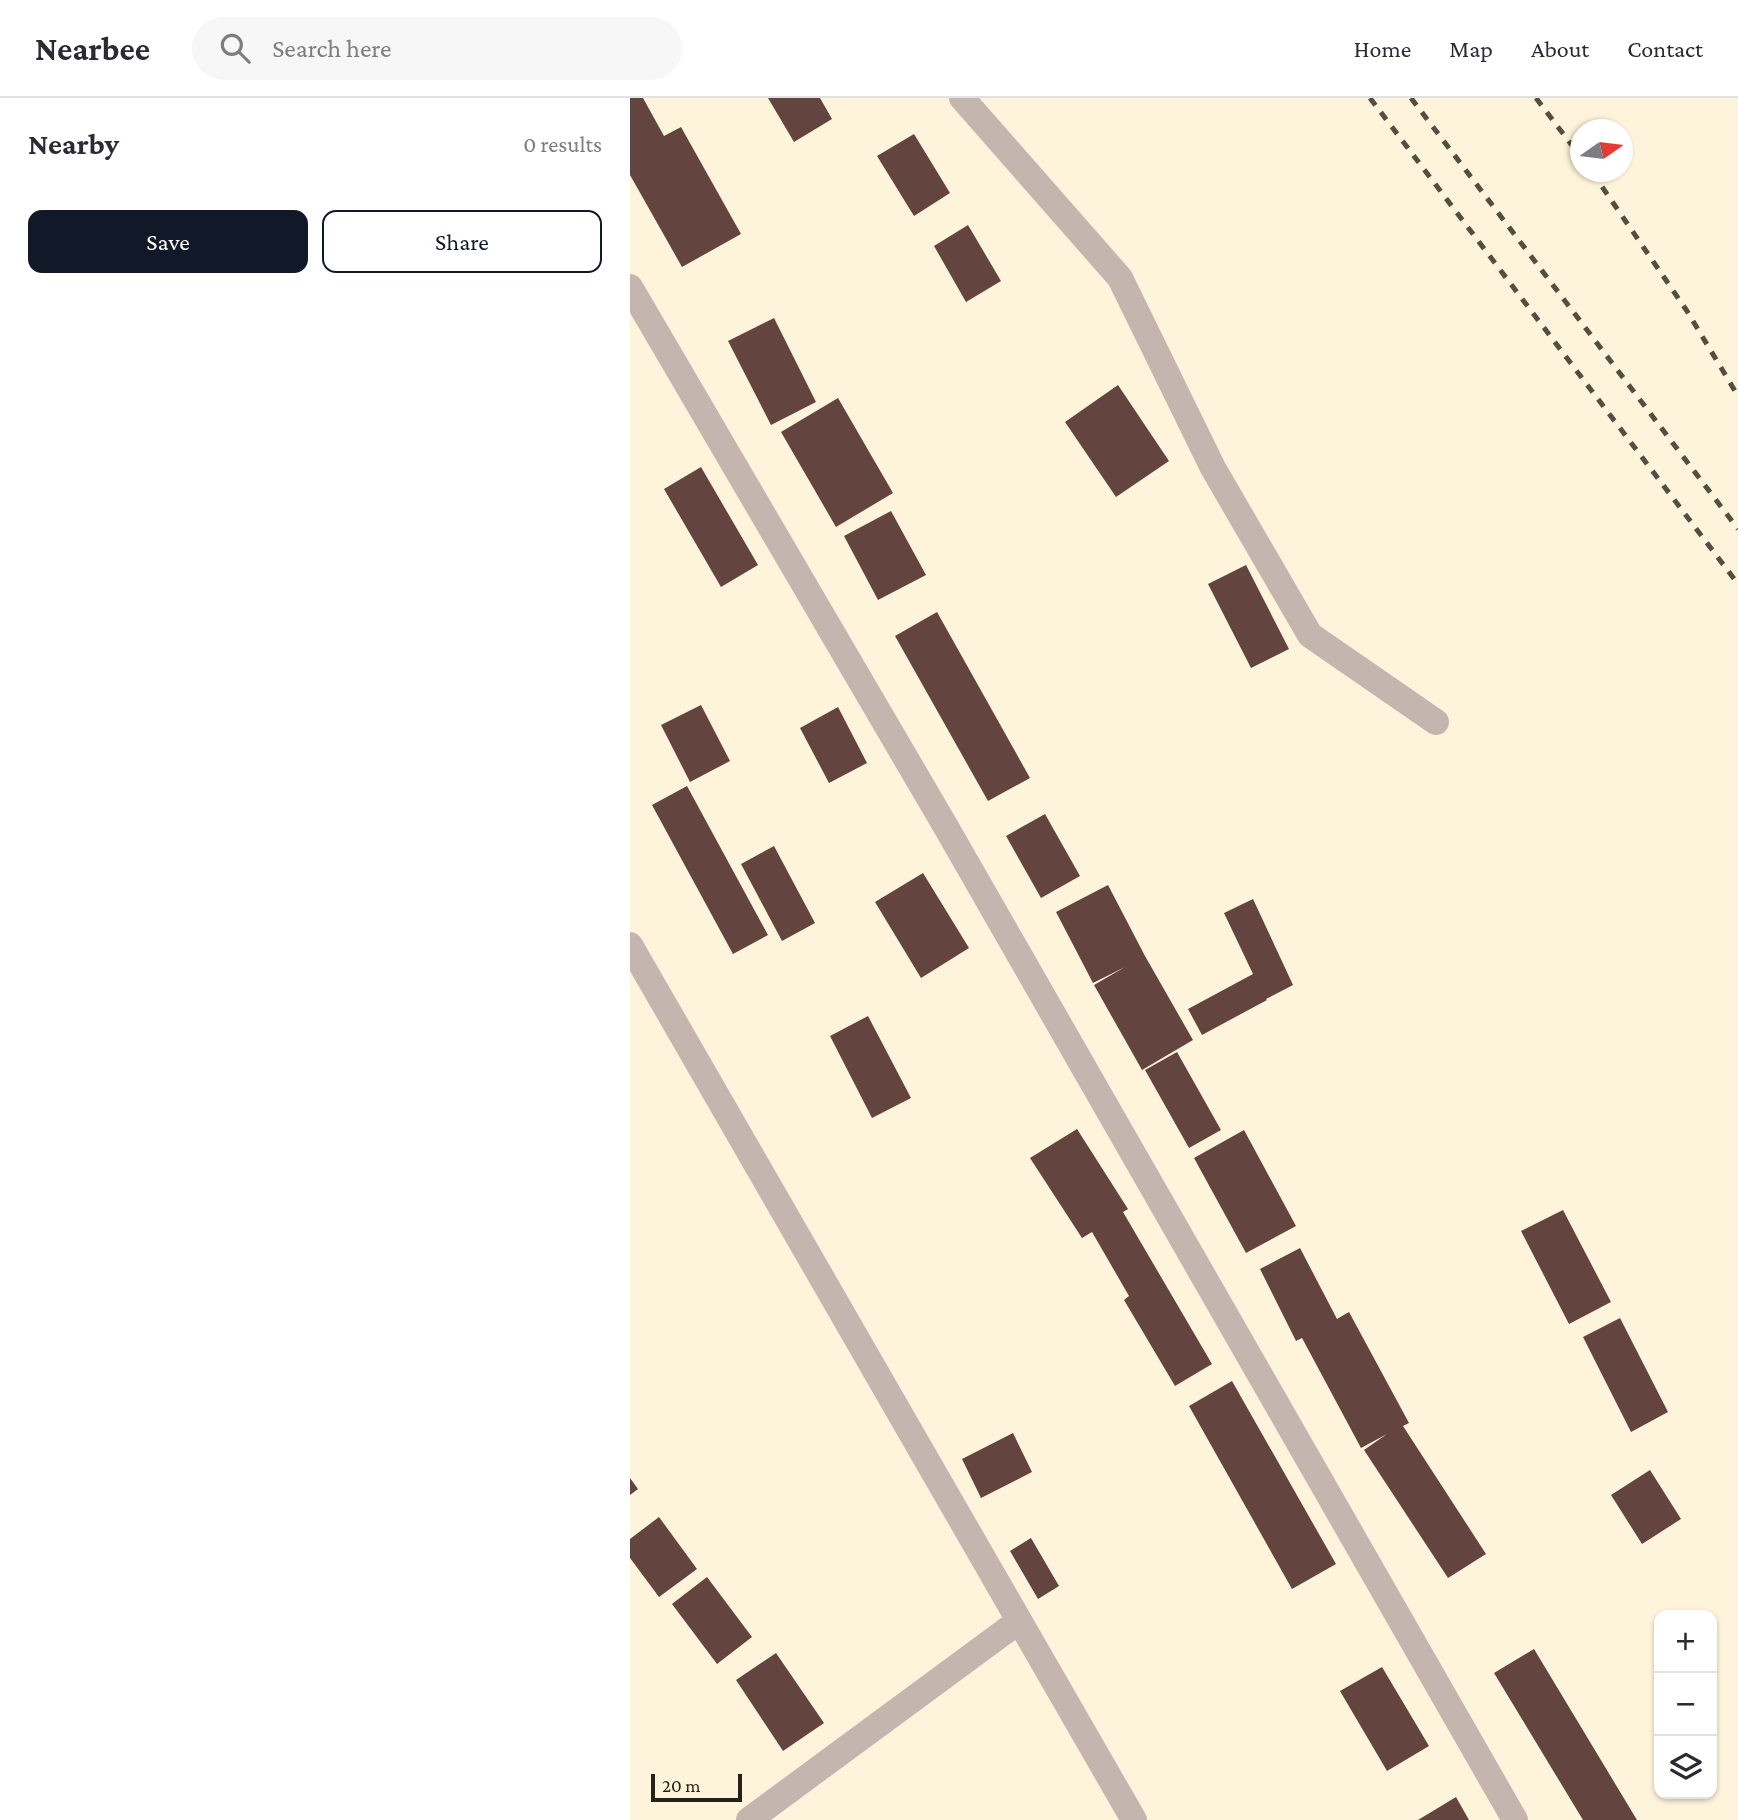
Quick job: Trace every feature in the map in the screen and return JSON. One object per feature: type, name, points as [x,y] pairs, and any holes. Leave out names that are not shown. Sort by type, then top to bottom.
[{"type":"street","points":[[962,98],[1120,278],[1213,468],[1310,635],[1436,722]]},
{"type":"street","points":[[630,287],[946,827],[1515,1820]]},
{"type":"street","points":[[630,946],[1133,1820]]},
{"type":"street","points":[[749,1820],[1019,1621]]},
{"type":"building","points":[[630,98],[643,98],[664,136],[681,127],[741,234],[682,267],[630,175]]},
{"type":"building","points":[[768,98],[820,98],[832,119],[794,142]]},
{"type":"building","points":[[914,134],[950,193],[914,216],[877,156]]},
{"type":"building","points":[[968,225],[1001,281],[966,302],[934,246]]},
{"type":"building","points":[[774,318],[816,402],[771,425],[728,341]]},
{"type":"building","points":[[1118,385],[1169,461],[1116,497],[1065,422]]},
{"type":"building","points":[[838,398],[893,493],[836,527],[781,432]]},
{"type":"building","points":[[701,467],[758,565],[721,587],[664,489]]},
{"type":"building","points":[[891,511],[926,575],[878,600],[844,536]]},
{"type":"building","points":[[1246,565],[1289,649],[1251,668],[1208,584]]},
{"type":"building","points":[[937,612],[1030,778],[988,801],[895,636]]},
{"type":"building","points":[[701,705],[730,761],[690,782],[661,725]]},
{"type":"building","points":[[838,707],[867,763],[829,783],[800,728]]},
{"type":"building","points":[[687,786],[768,935],[733,954],[652,805]]},
{"type":"building","points":[[1045,814],[1080,876],[1041,898],[1006,836]]},
{"type":"building","points":[[774,846],[815,923],[782,941],[741,864]]},
{"type":"building","points":[[923,873],[969,948],[921,978],[875,902]]},
{"type":"building","points":[[1108,885],[1193,1040],[1142,1070],[1094,985],[1125,967],[1093,983],[1056,912]]},
{"type":"building","points":[[1253,899],[1293,985],[1202,1035],[1188,1009],[1253,974],[1224,913]]},
{"type":"building","points":[[868,1016],[911,1098],[872,1118],[830,1036]]},
{"type":"building","points":[[1177,1052],[1221,1130],[1189,1148],[1145,1070]]},
{"type":"building","points":[[1077,1129],[1128,1209],[1123,1212],[1212,1364],[1175,1386],[1124,1300],[1129,1296],[1092,1232],[1082,1238],[1030,1158]]},
{"type":"building","points":[[1244,1130],[1296,1226],[1246,1253],[1194,1158]]},
{"type":"building","points":[[1563,1210],[1611,1302],[1569,1324],[1521,1231]]},
{"type":"building","points":[[1300,1248],[1337,1319],[1349,1312],[1409,1423],[1403,1426],[1486,1554],[1448,1578],[1364,1450],[1387,1434],[1361,1448],[1302,1338],[1296,1341],[1260,1269]]},
{"type":"building","points":[[1620,1318],[1668,1412],[1631,1432],[1583,1337]]},
{"type":"building","points":[[1232,1381],[1336,1564],[1292,1589],[1189,1406]]},
{"type":"building","points":[[1013,1433],[1032,1472],[981,1498],[962,1459]]},
{"type":"building","points":[[1650,1470],[1681,1519],[1642,1544],[1611,1495]]},
{"type":"building","points":[[630,1478],[638,1489],[630,1495]]},
{"type":"building","points":[[659,1517],[697,1569],[659,1597],[630,1558],[630,1539]]},
{"type":"building","points":[[1031,1538],[1059,1586],[1038,1599],[1010,1551]]},
{"type":"building","points":[[707,1577],[752,1637],[717,1664],[672,1604]]},
{"type":"building","points":[[1534,1649],[1637,1820],[1583,1820],[1494,1673]]},
{"type":"building","points":[[776,1653],[824,1723],[783,1751],[736,1680]]},
{"type":"building","points":[[1382,1667],[1429,1746],[1387,1771],[1340,1691]]},
{"type":"building","points":[[1456,1797],[1469,1820],[1418,1820]]},
{"type":"railway","points":[[1370,98],[1738,584]]},
{"type":"railway","points":[[1411,98],[1738,529]]},
{"type":"railway","points":[[1536,98],[1570,143]]},
{"type":"railway","points":[[1599,182],[1687,311],[1738,396]]}]
